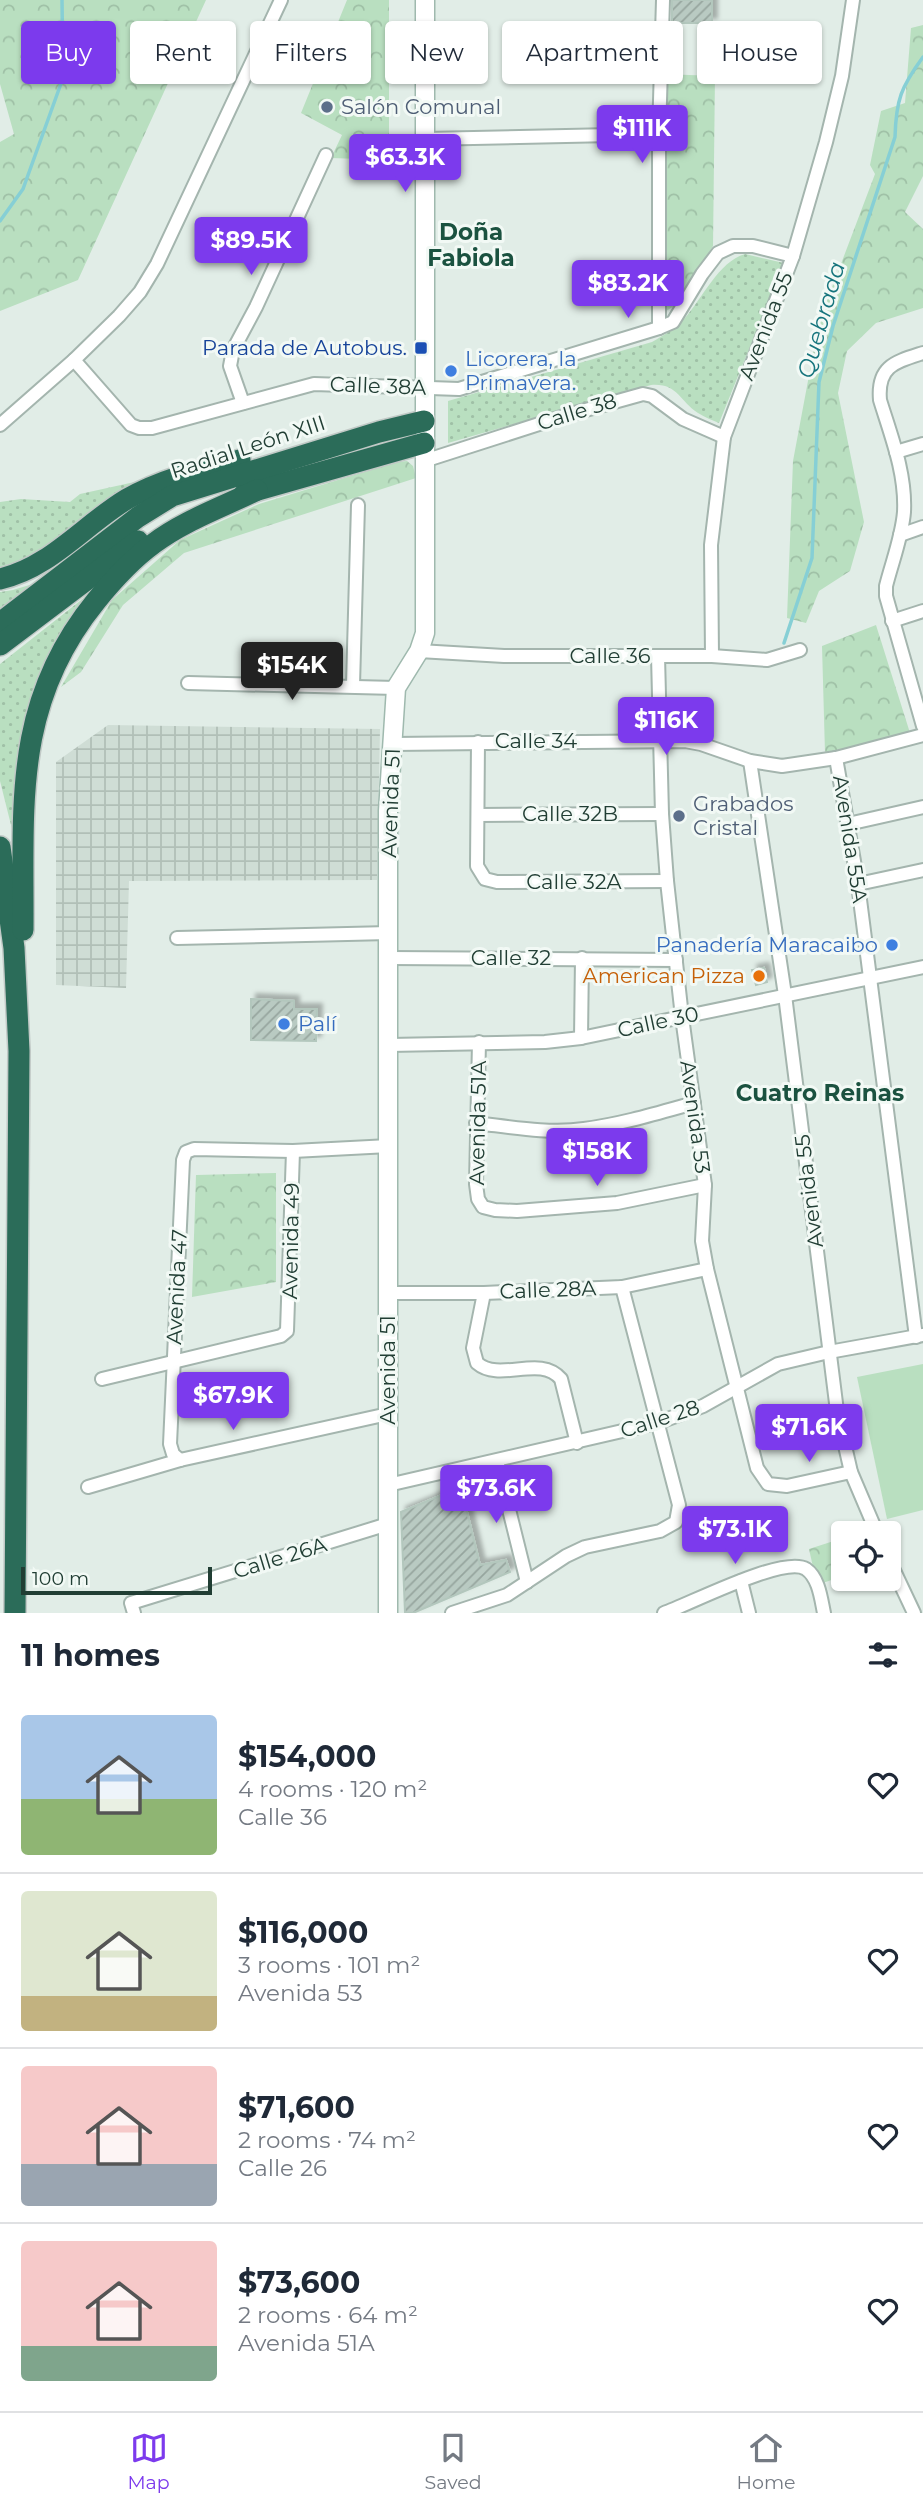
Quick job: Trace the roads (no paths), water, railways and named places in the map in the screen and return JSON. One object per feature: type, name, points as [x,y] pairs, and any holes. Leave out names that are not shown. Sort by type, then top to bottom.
[{"type":"highway","name":"Radial León XIII","points":[[0,623],[138,517],[172,496],[379,432],[424,421]]},
{"type":"highway","points":[[0,579],[28,571],[103,515],[141,492],[202,470],[379,432]]},
{"type":"highway","name":"Radial León XIII","points":[[0,645],[146,535],[185,514],[257,490],[424,452]]},
{"type":"highway","points":[[15,1613],[19,1052],[24,791],[28,751],[37,707],[59,655],[78,623],[110,584],[152,544],[169,533],[257,490]]},
{"type":"highway","points":[[0,847],[14,948],[19,1052]]},
{"type":"street","points":[[0,425],[74,360],[140,292],[158,264],[281,0]]},
{"type":"street","name":"Avenida 51","points":[[388,1613],[388,811],[396,688],[419,651],[425,633],[425,0]]},
{"type":"street","points":[[659,328],[659,134],[663,0]]},
{"type":"street","name":"Avenida 55","points":[[712,656],[711,545],[724,437],[793,256],[835,109],[853,0]]},
{"type":"street","points":[[425,139],[659,134]]},
{"type":"street","points":[[243,403],[230,366],[233,350],[256,307],[326,155]]},
{"type":"street","name":"Calle 38A","points":[[74,360],[131,425],[139,428],[152,428],[314,384],[459,388],[673,322],[715,256],[733,246],[753,246],[793,256]]},
{"type":"street","points":[[923,353],[893,364],[882,375],[879,387],[880,400],[904,488],[904,515],[886,588],[892,621],[923,726]]},
{"type":"street","name":"Calle 38","points":[[424,452],[643,394],[652,396],[683,419],[724,437]]},
{"type":"street","points":[[896,452],[923,444]]},
{"type":"street","points":[[353,685],[358,505]]},
{"type":"street","points":[[900,535],[923,527]]},
{"type":"street","points":[[892,621],[923,611]]},
{"type":"street","name":"Calle 36","points":[[419,651],[504,656],[712,656],[766,660],[800,650]]},
{"type":"street","name":"Avenida 53","points":[[658,656],[662,814],[667,881],[705,1185],[702,1241],[707,1269],[757,1468],[768,1484],[787,1486],[851,1472]]},
{"type":"street","points":[[188,683],[396,688]]},
{"type":"street","name":"Calle 34","points":[[393,744],[660,741],[701,744],[750,761],[787,766],[836,758],[923,735]]},
{"type":"street","points":[[478,742],[478,815]]},
{"type":"street","name":"Avenida 55A","points":[[836,758],[858,884],[919,1336]]},
{"type":"street","name":"Avenida 55","points":[[750,761],[785,995],[837,1411],[851,1472],[872,1521]]},
{"type":"street","points":[[848,824],[923,807]]},
{"type":"street","name":"Calle 32B","points":[[478,815],[662,814]]},
{"type":"street","name":"Calle 32A","points":[[478,815],[477,866],[483,877],[497,883],[667,881]]},
{"type":"street","points":[[858,884],[923,870]]},
{"type":"street","points":[[177,939],[389,933]]},
{"type":"street","name":"Calle 32","points":[[389,958],[676,960]]},
{"type":"street","points":[[581,1038],[582,958]]},
{"type":"street","name":"Calle 30","points":[[389,1045],[545,1042],[581,1038],[923,967]]},
{"type":"street","name":"Avenida 51A","points":[[479,1042],[476,1184],[480,1204],[495,1210],[517,1211],[583,1206],[617,1203],[705,1185]]},
{"type":"street","points":[[476,1123],[526,1129],[582,1130],[630,1121],[694,1103]]},
{"type":"street","points":[[293,1151],[389,1146]]},
{"type":"street","name":"Avenida 47","points":[[180,1460],[173,1454],[170,1444],[183,1160],[186,1152],[194,1149],[293,1151]]},
{"type":"street","name":"Avenida 49","points":[[174,1362],[281,1336],[287,1331],[293,1151]]},
{"type":"street","name":"Calle 28A","points":[[388,1293],[484,1293],[622,1287],[707,1269]]},
{"type":"street","points":[[452,1613],[496,1601],[566,1556],[585,1547],[660,1531],[676,1522],[679,1505],[622,1287]]},
{"type":"street","points":[[484,1293],[473,1348],[477,1363],[490,1370],[545,1369],[557,1374],[561,1379],[577,1443]]},
{"type":"street","name":"Calle 28","points":[[388,1485],[657,1423],[703,1406],[778,1364],[919,1336]]},
{"type":"street","points":[[102,1379],[174,1362]]},
{"type":"street","points":[[88,1487],[180,1460],[388,1414]]},
{"type":"street","points":[[497,1461],[527,1582]]},
{"type":"street","name":"Calle 26A","points":[[133,1608],[388,1524]]},
{"type":"street","points":[[664,1613],[680,1610],[741,1581],[790,1566],[807,1570],[817,1585],[824,1613]]},
{"type":"street","points":[[741,1581],[749,1613]]},
{"type":"street","points":[[901,1581],[916,1607]]},
{"type":"waterway","points":[[0,221],[23,189],[63,78],[62,0]]},
{"type":"waterway","name":"Quebrada","points":[[784,643],[812,558],[819,382],[833,326],[895,137],[901,94],[923,57]]},
{"type":"place","name":"Salón Comunal","points":[[327,107]]},
{"type":"place","name":"Parada de Autobus.","points":[[421,348]]},
{"type":"place","name":"Licorera, la Primavera.","points":[[451,371]]},
{"type":"place","name":"Grabados Cristal","points":[[679,816]]},
{"type":"place","name":"Panadería Maracaibo","points":[[892,945]]},
{"type":"place","name":"American Pizza","points":[[759,976]]},
{"type":"place","name":"Palí","points":[[284,1024]]},
{"type":"district","name":"Doña Fabiola","points":[[471,245]]},
{"type":"district","name":"Cuatro Reinas","points":[[820,1093]]}]
